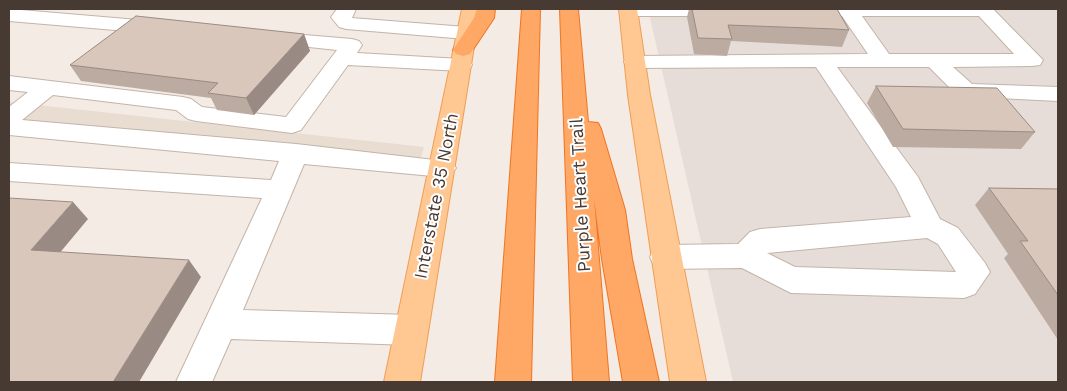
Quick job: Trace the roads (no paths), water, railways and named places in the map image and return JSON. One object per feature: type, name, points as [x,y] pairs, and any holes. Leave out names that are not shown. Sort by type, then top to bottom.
[{"type":"highway","points":[[465,39],[484,18],[486,9]]},
{"type":"highway","points":[[513,382],[531,9]]},
{"type":"highway","name":"Purple Heart Trail","points":[[570,9],[591,382]]},
{"type":"highway","points":[[574,73],[610,210],[617,259],[641,382]]},
{"type":"main road","points":[[629,9],[635,62],[665,258],[688,382]]},
{"type":"main road","name":"Interstate 35 North","points":[[402,382],[410,330],[443,168],[465,39]]},
{"type":"lane","points":[[347,9],[341,17],[346,23],[465,39]]},
{"type":"lane","points":[[629,9],[742,10]]},
{"type":"lane","points":[[635,62],[1032,60],[984,10],[781,10]]},
{"type":"lane","points":[[848,10],[883,61]]},
{"type":"lane","points":[[9,15],[182,30]]},
{"type":"lane","points":[[194,382],[280,190],[287,143],[341,58],[352,45],[250,36]]},
{"type":"lane","points":[[341,58],[465,39]]},
{"type":"lane","points":[[934,60],[966,91],[1058,94]]},
{"type":"lane","points":[[665,258],[746,256],[791,280],[964,285],[974,272],[948,236],[930,226],[908,184],[822,61]]},
{"type":"lane","points":[[9,83],[183,104],[196,114],[216,118],[287,143]]},
{"type":"lane","points":[[9,119],[49,87]]},
{"type":"lane","points":[[9,127],[287,143],[443,168]]},
{"type":"lane","points":[[9,172],[280,190]]},
{"type":"lane","points":[[746,256],[760,240],[930,226]]},
{"type":"lane","points":[[221,324],[410,330]]}]
